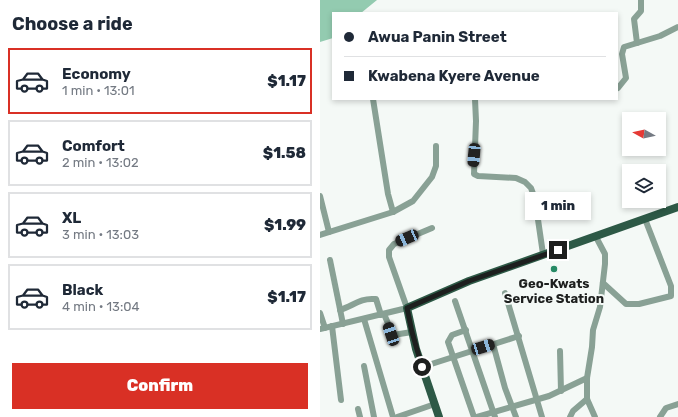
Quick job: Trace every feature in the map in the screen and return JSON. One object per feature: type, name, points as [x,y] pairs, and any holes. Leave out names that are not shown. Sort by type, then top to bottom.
[{"type":"main road","points":[[439,417],[422,367],[407,308],[469,281],[678,207]]},
{"type":"street","points":[[637,43],[634,19],[641,11],[642,0]]},
{"type":"street","points":[[618,88],[626,78],[624,47],[660,36],[678,27]]},
{"type":"street","points":[[373,100],[388,194],[393,212]]},
{"type":"street","points":[[475,100],[476,120],[474,174],[478,176],[516,178],[525,182],[531,188],[535,199],[543,254]]},
{"type":"street","points":[[320,235],[393,212],[413,201],[432,177],[436,166],[436,146]]},
{"type":"street","points":[[320,196],[329,232]]},
{"type":"street","points":[[603,283],[626,304],[639,304],[671,296],[671,286],[645,219]]},
{"type":"street","points":[[320,312],[322,328],[407,308],[389,257],[389,250],[394,244],[432,228]]},
{"type":"street","points":[[595,417],[587,399],[586,378],[592,347],[593,330],[600,307],[603,283],[605,254],[596,236]]},
{"type":"street","points":[[330,260],[343,324]]},
{"type":"street","points":[[505,293],[542,417]]},
{"type":"street","points":[[340,310],[352,307],[358,301],[374,298],[393,335],[412,332]]},
{"type":"street","points":[[455,301],[494,415]]},
{"type":"street","points":[[364,319],[393,417]]},
{"type":"street","points":[[332,326],[342,400]]},
{"type":"street","points":[[466,330],[452,335],[449,338],[449,345],[475,417],[494,415],[561,391],[586,378]]},
{"type":"street","points":[[422,367],[519,336]]},
{"type":"street","points":[[493,344],[505,388],[516,417]]},
{"type":"street","points":[[560,351],[561,391]]},
{"type":"street","points":[[364,366],[374,417]]},
{"type":"street","points":[[569,417],[573,411],[587,399]]},
{"type":"street","points":[[397,417],[411,415],[435,404]]},
{"type":"street","points":[[660,417],[666,408],[678,404]]},
{"type":"street","points":[[358,409],[360,417]]},
{"type":"green space","points":[[320,0],[377,0],[362,12],[332,12],[332,38],[320,42]]},
{"type":"place","name":"Geo-Kwats Service Station","points":[[554,269]]},
{"type":"route","points":[[422,367],[416,349],[407,308],[469,281],[534,257],[558,250]]}]
